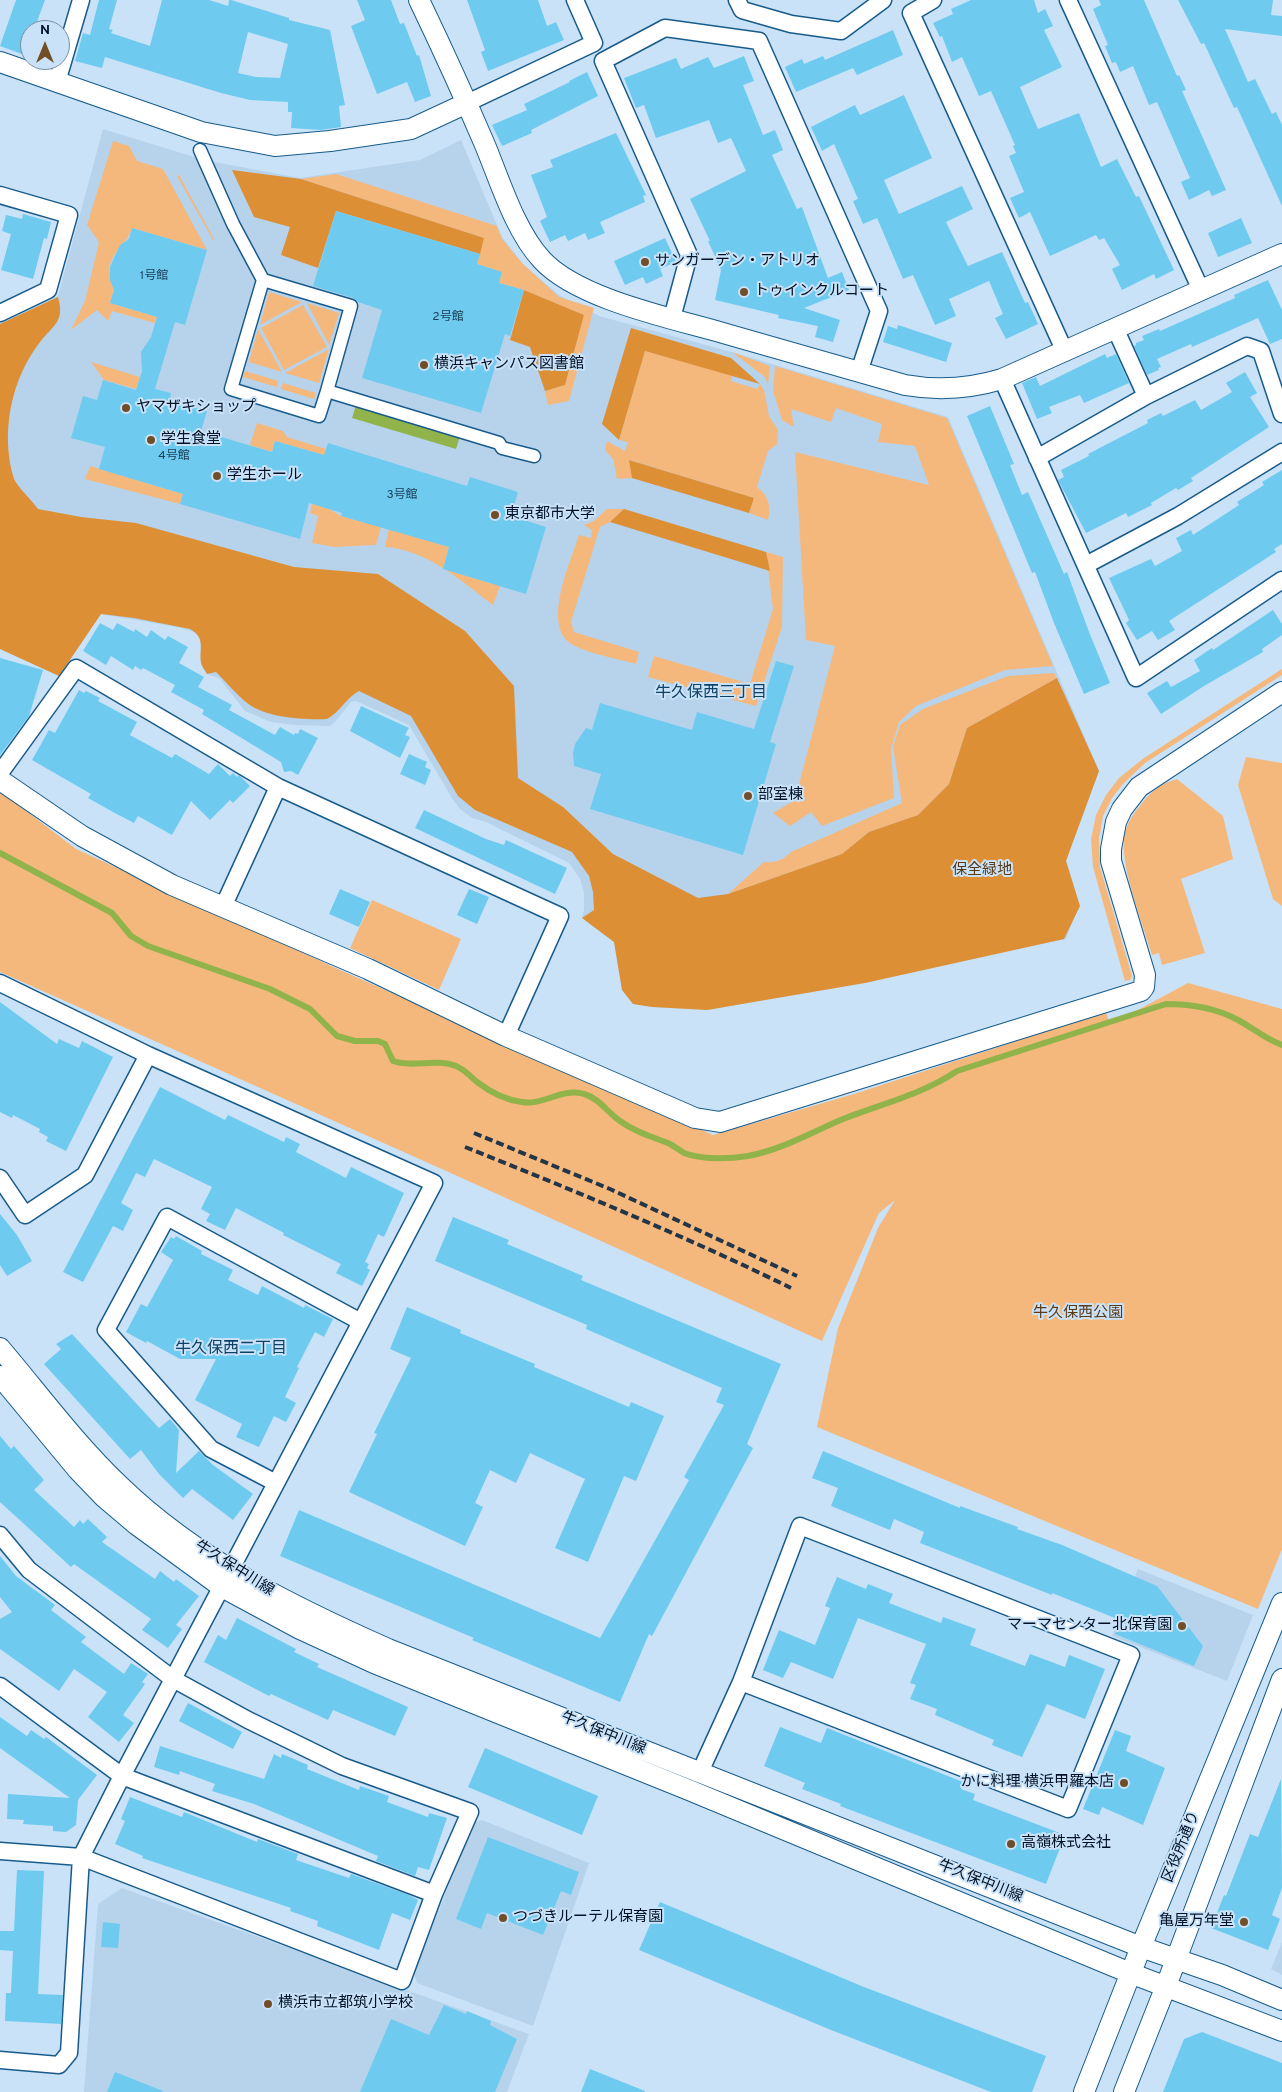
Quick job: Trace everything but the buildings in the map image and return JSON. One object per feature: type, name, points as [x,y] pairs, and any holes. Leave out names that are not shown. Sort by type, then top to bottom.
[{"type":"street","points":[[57,82],[81,0]]},
{"type":"street","points":[[419,0],[467,103],[518,222],[526,238],[542,260],[562,278],[592,293],[672,318],[859,372],[929,389],[954,389],[979,386],[1002,380],[1282,254]]},
{"type":"street","points":[[0,62],[201,132],[275,146],[330,141],[411,129],[594,43],[575,0]]},
{"type":"street","points":[[737,0],[742,10],[791,24],[841,31],[883,0]]},
{"type":"street","points":[[933,0],[911,13],[1065,352]]},
{"type":"street","points":[[1068,0],[1201,290]]},
{"type":"street","points":[[672,318],[690,255],[603,61],[665,28],[759,41],[879,311],[859,372]]},
{"type":"street","points":[[200,150],[233,224],[263,280],[231,389],[319,416],[351,306],[263,280]]},
{"type":"street","points":[[0,195],[69,215],[48,290],[0,313]]},
{"type":"street","points":[[1115,328],[1146,396]]},
{"type":"street","points":[[1037,458],[1146,396],[1247,346],[1261,351],[1282,414]]},
{"type":"street","points":[[1002,380],[1136,678],[1282,580]]},
{"type":"street","points":[[326,391],[499,443],[502,448],[534,456]]},
{"type":"street","points":[[1086,565],[1178,516],[1282,452]]},
{"type":"street","points":[[0,772],[76,668],[278,786],[560,916],[506,1036]]},
{"type":"street","points":[[0,780],[82,836],[172,884],[368,969],[506,1036],[695,1118],[720,1122],[1136,994],[1144,987],[1145,975],[1111,861],[1113,835],[1122,809],[1139,787],[1150,778],[1282,692]]},
{"type":"street","points":[[223,907],[278,786]]},
{"type":"street","points":[[0,983],[148,1054],[434,1184],[122,1776],[82,1857],[69,2053],[59,2065],[0,2060]]},
{"type":"street","points":[[0,1178],[25,1215],[85,1175],[148,1054]]},
{"type":"street","points":[[276,1483],[211,1449],[106,1330],[167,1217],[361,1322]]},
{"type":"street","name":"牛久保中川線","points":[[0,1348],[93,1459],[119,1486],[226,1579],[388,1649],[1141,1947],[1222,1975],[1282,2000]]},
{"type":"street","name":"牛久保中川線","points":[[0,1376],[78,1470],[104,1497],[137,1524],[226,1579],[300,1629],[374,1663],[690,1790],[1130,1973],[1282,2031]]},
{"type":"street","points":[[700,1772],[741,1682],[800,1526],[1130,1655],[1068,1809],[741,1682]]},
{"type":"street","points":[[0,1535],[29,1570],[173,1679],[248,1720],[342,1766],[470,1812],[434,1894],[402,1981],[82,1857],[0,1851]]},
{"type":"street","name":"区役所通り","points":[[1084,2092],[1130,1973],[1282,1604]]},
{"type":"street","points":[[1124,2092],[1282,1680]]},
{"type":"street","points":[[0,1686],[122,1776],[434,1894]]},
{"type":"shaded area","name":"東京都市大学","points":[[103,129],[204,160],[300,178],[420,160],[461,140],[502,237],[524,265],[559,295],[599,316],[732,352],[948,417],[1099,771],[1066,859],[1079,904],[1066,939],[710,1010],[652,1007],[633,1004],[622,990],[614,942],[582,918],[584,893],[580,879],[569,863],[486,822],[472,818],[460,809],[409,725],[356,701],[351,702],[330,726],[271,722],[245,711],[219,678],[207,674],[201,664],[200,637],[197,633],[182,628],[101,614],[59,676],[0,649],[0,323],[58,296]]},
{"type":"shaded area","points":[[356,405],[460,436],[456,449],[352,418]]},
{"type":"shaded area","name":"マーマセンター北保育園","points":[[1138,1569],[1253,1615],[1227,1681],[1112,1636]]},
{"type":"shaded area","name":"つづきルーテル保育園","points":[[482,1820],[589,1863],[533,2026],[417,1983],[414,1973],[473,1823]]},
{"type":"shaded area","name":"横浜市立都筑小学校","points":[[122,1888],[529,2034],[507,2092],[84,2092],[98,1904]]},
{"type":"shaded area","points":[[1282,1942],[1282,1975],[1271,1969]]},
{"type":"green space","points":[[113,141],[129,146],[137,161],[163,169],[207,250],[132,228],[110,264],[109,272],[113,294],[110,303],[157,317],[155,323],[112,311],[108,321],[97,310],[71,330],[85,301],[99,242],[87,225]]},
{"type":"green space","points":[[232,170],[301,179],[484,238],[480,254],[336,211],[318,268],[281,255],[290,227],[254,217]]},
{"type":"green space","points":[[336,174],[497,226],[502,239],[522,263],[559,297],[594,308],[569,401],[548,405],[545,391],[565,385],[584,315],[524,290],[499,283],[502,272],[477,264],[484,238],[301,179]]},
{"type":"green space","points":[[179,175],[214,239],[213,240],[177,176]]},
{"type":"green space","points":[[524,290],[584,315],[565,385],[545,391],[530,347],[510,340]]},
{"type":"green space","points":[[269,292],[302,302],[260,325]]},
{"type":"green space","name":"保全緑地","points":[[58,297],[60,305],[59,317],[30,357],[22,373],[15,390],[8,426],[10,462],[14,479],[38,509],[81,517],[136,523],[294,567],[378,574],[465,631],[514,686],[518,778],[563,807],[613,854],[698,898],[728,894],[842,854],[869,832],[918,815],[949,784],[967,728],[1057,678],[1099,771],[1066,861],[1080,906],[1064,939],[865,983],[707,1010],[633,1004],[622,990],[614,942],[582,918],[594,910],[593,892],[589,876],[572,852],[475,810],[458,796],[411,716],[359,691],[327,719],[286,717],[264,712],[247,703],[216,672],[207,674],[201,663],[201,644],[195,632],[190,629],[134,618],[101,614],[59,676],[0,649],[0,324]]},
{"type":"green space","points":[[307,303],[339,313],[329,345]]},
{"type":"green space","points":[[303,305],[327,347],[284,370],[261,328]]},
{"type":"green space","points":[[631,328],[731,358],[760,384],[645,351],[619,440],[602,424]]},
{"type":"green space","points":[[258,329],[282,372],[249,362]]},
{"type":"green space","points":[[329,349],[319,383],[285,373]]},
{"type":"green space","points":[[645,351],[732,375],[731,381],[757,389],[760,384],[764,390],[769,416],[778,430],[777,444],[768,451],[757,487],[767,498],[768,520],[749,513],[754,498],[630,460],[632,478],[617,479],[613,459],[605,450],[607,441],[625,451],[628,442],[619,440]]},
{"type":"green space","points":[[732,352],[770,366],[768,385],[765,377]]},
{"type":"green space","points":[[91,362],[140,377],[136,389],[104,380]]},
{"type":"green space","points":[[775,366],[947,418],[1053,666],[1005,670],[916,706],[899,722],[891,749],[894,798],[822,826],[811,812],[790,826],[773,813],[795,800],[835,646],[806,640],[795,452],[929,485],[915,446],[878,442],[882,424],[836,408],[831,422],[791,409],[794,427],[782,420],[773,391]]},
{"type":"green space","points":[[245,371],[278,381],[277,387],[243,377]]},
{"type":"green space","points":[[283,383],[316,393],[314,399],[281,389]]},
{"type":"green space","points":[[257,423],[283,431],[287,437],[326,449],[324,455],[275,441],[272,452],[250,445]]},
{"type":"green space","points":[[629,460],[754,498],[749,513],[632,478]]},
{"type":"green space","points":[[90,466],[183,494],[180,504],[85,479]]},
{"type":"green space","points":[[312,504],[327,508],[341,516],[381,527],[376,545],[334,547],[312,543],[318,516],[310,513]]},
{"type":"green space","points":[[607,509],[624,509],[610,522],[600,527],[571,622],[574,632],[639,652],[636,664],[596,654],[573,645],[563,636],[559,624],[558,609],[561,593],[579,535],[591,538],[592,530],[584,525],[594,521]]},
{"type":"green space","points":[[624,509],[766,552],[770,571],[610,522]]},
{"type":"green space","points":[[389,529],[449,547],[443,568],[415,554],[385,547]]},
{"type":"green space","points":[[766,552],[783,557],[782,627],[756,706],[648,677],[654,656],[750,684],[773,609]]},
{"type":"green space","points":[[445,570],[500,586],[493,605],[468,586]]},
{"type":"green space","points":[[1282,669],[1282,675],[1145,763],[1123,784],[1112,798],[1103,816],[1099,839],[1100,867],[1132,976],[1130,980],[1125,981],[1093,867],[1091,839],[1096,815],[1106,795],[1119,778],[1144,758]]},
{"type":"green space","points":[[1054,673],[1057,678],[967,728],[949,784],[918,815],[869,832],[842,854],[728,894],[764,862],[779,860],[791,852],[902,803],[893,747],[900,725],[923,709],[1008,676]]},
{"type":"green space","points":[[1246,757],[1282,763],[1282,906],[1273,899],[1238,785]]},
{"type":"green space","points":[[1177,779],[1223,816],[1233,859],[1181,879],[1205,953],[1162,965],[1159,953],[1152,955],[1133,897],[1126,866],[1124,839],[1130,819],[1146,798],[1158,787]]},
{"type":"green space","name":"牛久保西公園","points":[[0,791],[76,849],[340,970],[713,1135],[854,1094],[1106,1012],[1110,1025],[1188,983],[1282,1009],[1282,1549],[1258,1609],[817,1427],[838,1328],[878,1228],[895,1200],[879,1213],[822,1341],[0,972]]},
{"type":"green space","points":[[372,900],[461,939],[439,990],[350,948]]},
{"type":"waterway","points":[[0,853],[112,913],[131,936],[148,946],[270,989],[310,1009],[337,1036],[355,1041],[378,1041],[385,1044],[393,1061],[408,1064],[441,1063],[456,1066],[487,1089],[516,1101],[530,1103],[568,1093],[584,1094],[594,1099],[626,1125],[668,1143],[684,1153],[699,1157],[741,1157],[772,1150],[843,1119],[916,1092],[957,1071],[1166,1004],[1194,1006],[1221,1012],[1282,1045]]},
{"type":"railway","points":[[474,1133],[610,1189],[797,1276]]},
{"type":"railway","points":[[465,1147],[630,1214],[791,1288]]},
{"type":"place","name":"サンガーデン・アトリオ","points":[[645,262]]},
{"type":"place","name":"トゥインクルコート","points":[[744,292]]},
{"type":"place","name":"横浜キャンパス図書館","points":[[424,365]]},
{"type":"place","name":"ヤマザキショップ","points":[[126,408]]},
{"type":"place","name":"学生食堂","points":[[151,440]]},
{"type":"place","name":"学生ホール","points":[[217,476]]},
{"type":"place","name":"東京都市大学","points":[[495,515]]},
{"type":"place","name":"部室棟","points":[[748,796]]},
{"type":"place","name":"マーマセンター北保育園","points":[[1182,1626]]},
{"type":"place","name":"かに料理 横浜甲羅本店","points":[[1124,1783]]},
{"type":"place","name":"高嶺株式会社","points":[[1011,1844]]},
{"type":"place","name":"つづきルーテル保育園","points":[[503,1918]]},
{"type":"place","name":"亀屋万年堂","points":[[1244,1922]]},
{"type":"place","name":"横浜市立都筑小学校","points":[[268,2004]]},
{"type":"district","name":"牛久保西三丁目","points":[[711,694]]},
{"type":"district","name":"牛久保西二丁目","points":[[231,1350]]}]
